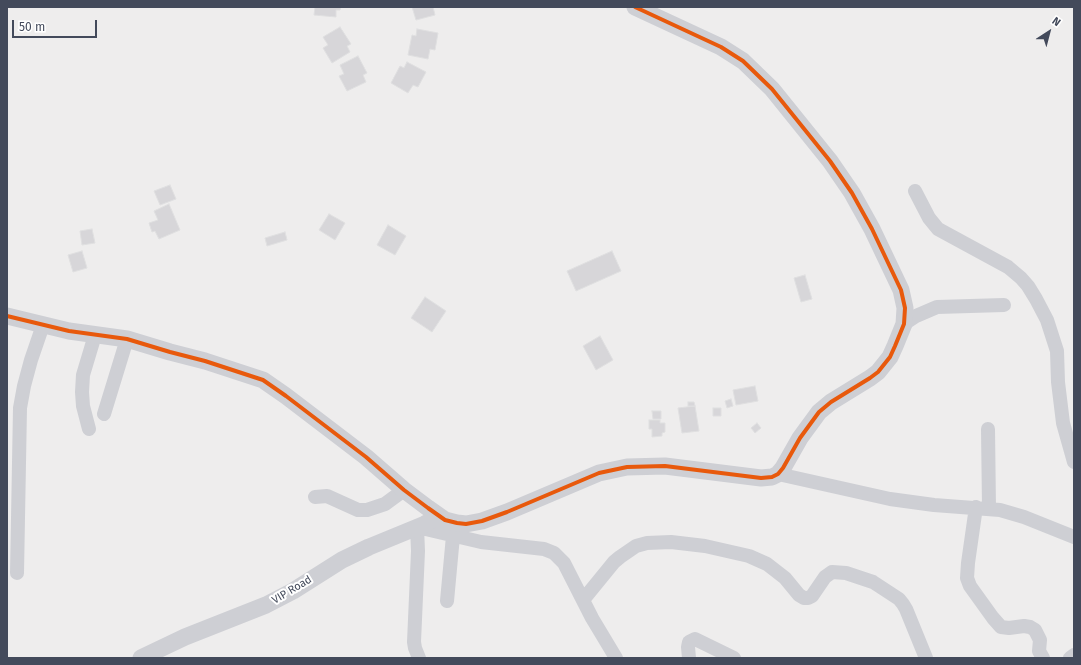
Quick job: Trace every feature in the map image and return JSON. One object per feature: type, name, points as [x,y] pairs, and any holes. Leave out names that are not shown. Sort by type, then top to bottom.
[{"type":"street","points":[[7,316],[68,331],[127,339],[205,361],[263,380],[366,457],[404,490],[439,516],[457,523],[466,524],[482,521],[599,474],[627,467],[665,466],[761,478],[768,478],[778,474],[800,438],[819,412],[830,402],[878,372],[890,357],[896,346],[904,324],[905,308],[901,290],[872,229],[852,193],[830,161],[772,89],[743,61],[721,47],[634,7]]},
{"type":"street","points":[[915,191],[929,218],[938,228],[1008,267],[1028,286],[1047,320],[1054,338],[1057,351],[1058,382],[1067,404],[1063,423],[1074,462]]},
{"type":"street","points":[[904,324],[916,316],[937,306],[1004,306]]},
{"type":"street","points":[[17,573],[20,408],[31,360],[43,325]]},
{"type":"street","points":[[89,429],[83,406],[83,375],[95,335]]},
{"type":"street","points":[[104,414],[127,339]]},
{"type":"street","points":[[988,429],[983,508],[968,563],[968,578],[970,586],[1001,627],[1009,628],[1024,626],[1035,630],[1040,640],[1039,651],[1043,658]]},
{"type":"street","points":[[778,474],[890,499],[934,505],[1000,510],[1024,517],[1074,537]]},
{"type":"street","points":[[315,497],[327,496],[358,510],[367,510],[386,504],[404,490]]},
{"type":"street","name":"VIP Road","points":[[141,658],[185,637],[266,605],[293,591],[342,560],[369,547],[431,522],[439,516]]},
{"type":"street","points":[[404,658],[417,653],[418,551],[416,527],[481,542],[544,549],[554,553],[564,563],[616,658]]},
{"type":"street","points":[[447,601],[453,536]]},
{"type":"street","points":[[583,600],[614,562],[636,546],[647,543],[671,542],[705,546],[749,556],[767,564],[804,598],[812,596],[825,577],[832,572],[846,573],[873,582],[899,599],[903,604],[926,658]]},
{"type":"street","points":[[689,658],[689,642],[695,639],[734,658]]},
{"type":"street","points":[[1070,658],[1074,655]]},
{"type":"building","points":[[315,7],[341,7],[340,10],[336,10],[336,17],[314,15]]},
{"type":"building","points":[[412,7],[433,7],[435,15],[416,20]]},
{"type":"building","points":[[340,27],[351,44],[347,46],[350,52],[332,63],[323,48],[328,45],[323,37]]},
{"type":"building","points":[[417,29],[438,33],[435,50],[430,49],[428,59],[408,55],[412,35],[416,36]]},
{"type":"building","points":[[358,56],[367,73],[363,75],[366,82],[347,91],[339,76],[344,74],[340,65]]},
{"type":"building","points":[[407,62],[426,72],[418,87],[413,85],[408,93],[391,83],[400,66],[404,68]]},
{"type":"building","points":[[170,185],[176,199],[160,205],[154,191]]},
{"type":"building","points":[[169,204],[180,230],[159,239],[155,231],[152,232],[149,223],[158,220],[154,211]]},
{"type":"building","points":[[329,214],[345,223],[335,240],[319,230]]},
{"type":"building","points":[[388,225],[406,236],[395,255],[377,245]]},
{"type":"building","points":[[92,229],[95,243],[82,245],[80,231]]},
{"type":"building","points":[[285,232],[287,240],[267,246],[265,238]]},
{"type":"building","points":[[82,251],[87,268],[73,272],[68,255]]},
{"type":"building","points":[[612,251],[621,271],[576,291],[567,271]]},
{"type":"building","points":[[805,275],[812,299],[801,302],[794,278]]},
{"type":"building","points":[[425,297],[446,311],[432,332],[411,318]]},
{"type":"building","points":[[600,336],[613,360],[596,370],[583,346]]},
{"type":"building","points":[[755,386],[758,401],[736,405],[733,390]]},
{"type":"building","points":[[731,399],[733,406],[727,408],[725,401]]},
{"type":"building","points":[[688,402],[694,402],[695,406],[688,406]]},
{"type":"building","points":[[695,406],[699,431],[682,433],[678,408]]},
{"type":"building","points":[[713,408],[721,408],[721,416],[713,416]]},
{"type":"building","points":[[652,411],[661,411],[661,419],[653,419]]},
{"type":"building","points":[[649,420],[660,420],[660,423],[665,423],[665,432],[662,433],[662,436],[652,437],[652,429],[649,429]]},
{"type":"building","points":[[757,423],[761,428],[755,433],[751,428]]},
{"type":"cycle path","points":[[7,316],[69,331],[127,339],[205,361],[263,380],[366,457],[404,490],[428,508],[445,520],[457,523],[466,524],[482,521],[599,473],[627,467],[665,466],[761,478],[772,477],[778,474],[783,468],[800,438],[819,412],[831,402],[878,372],[890,357],[904,324],[905,308],[901,290],[872,229],[852,193],[830,161],[772,89],[743,61],[721,47],[635,7]]}]
